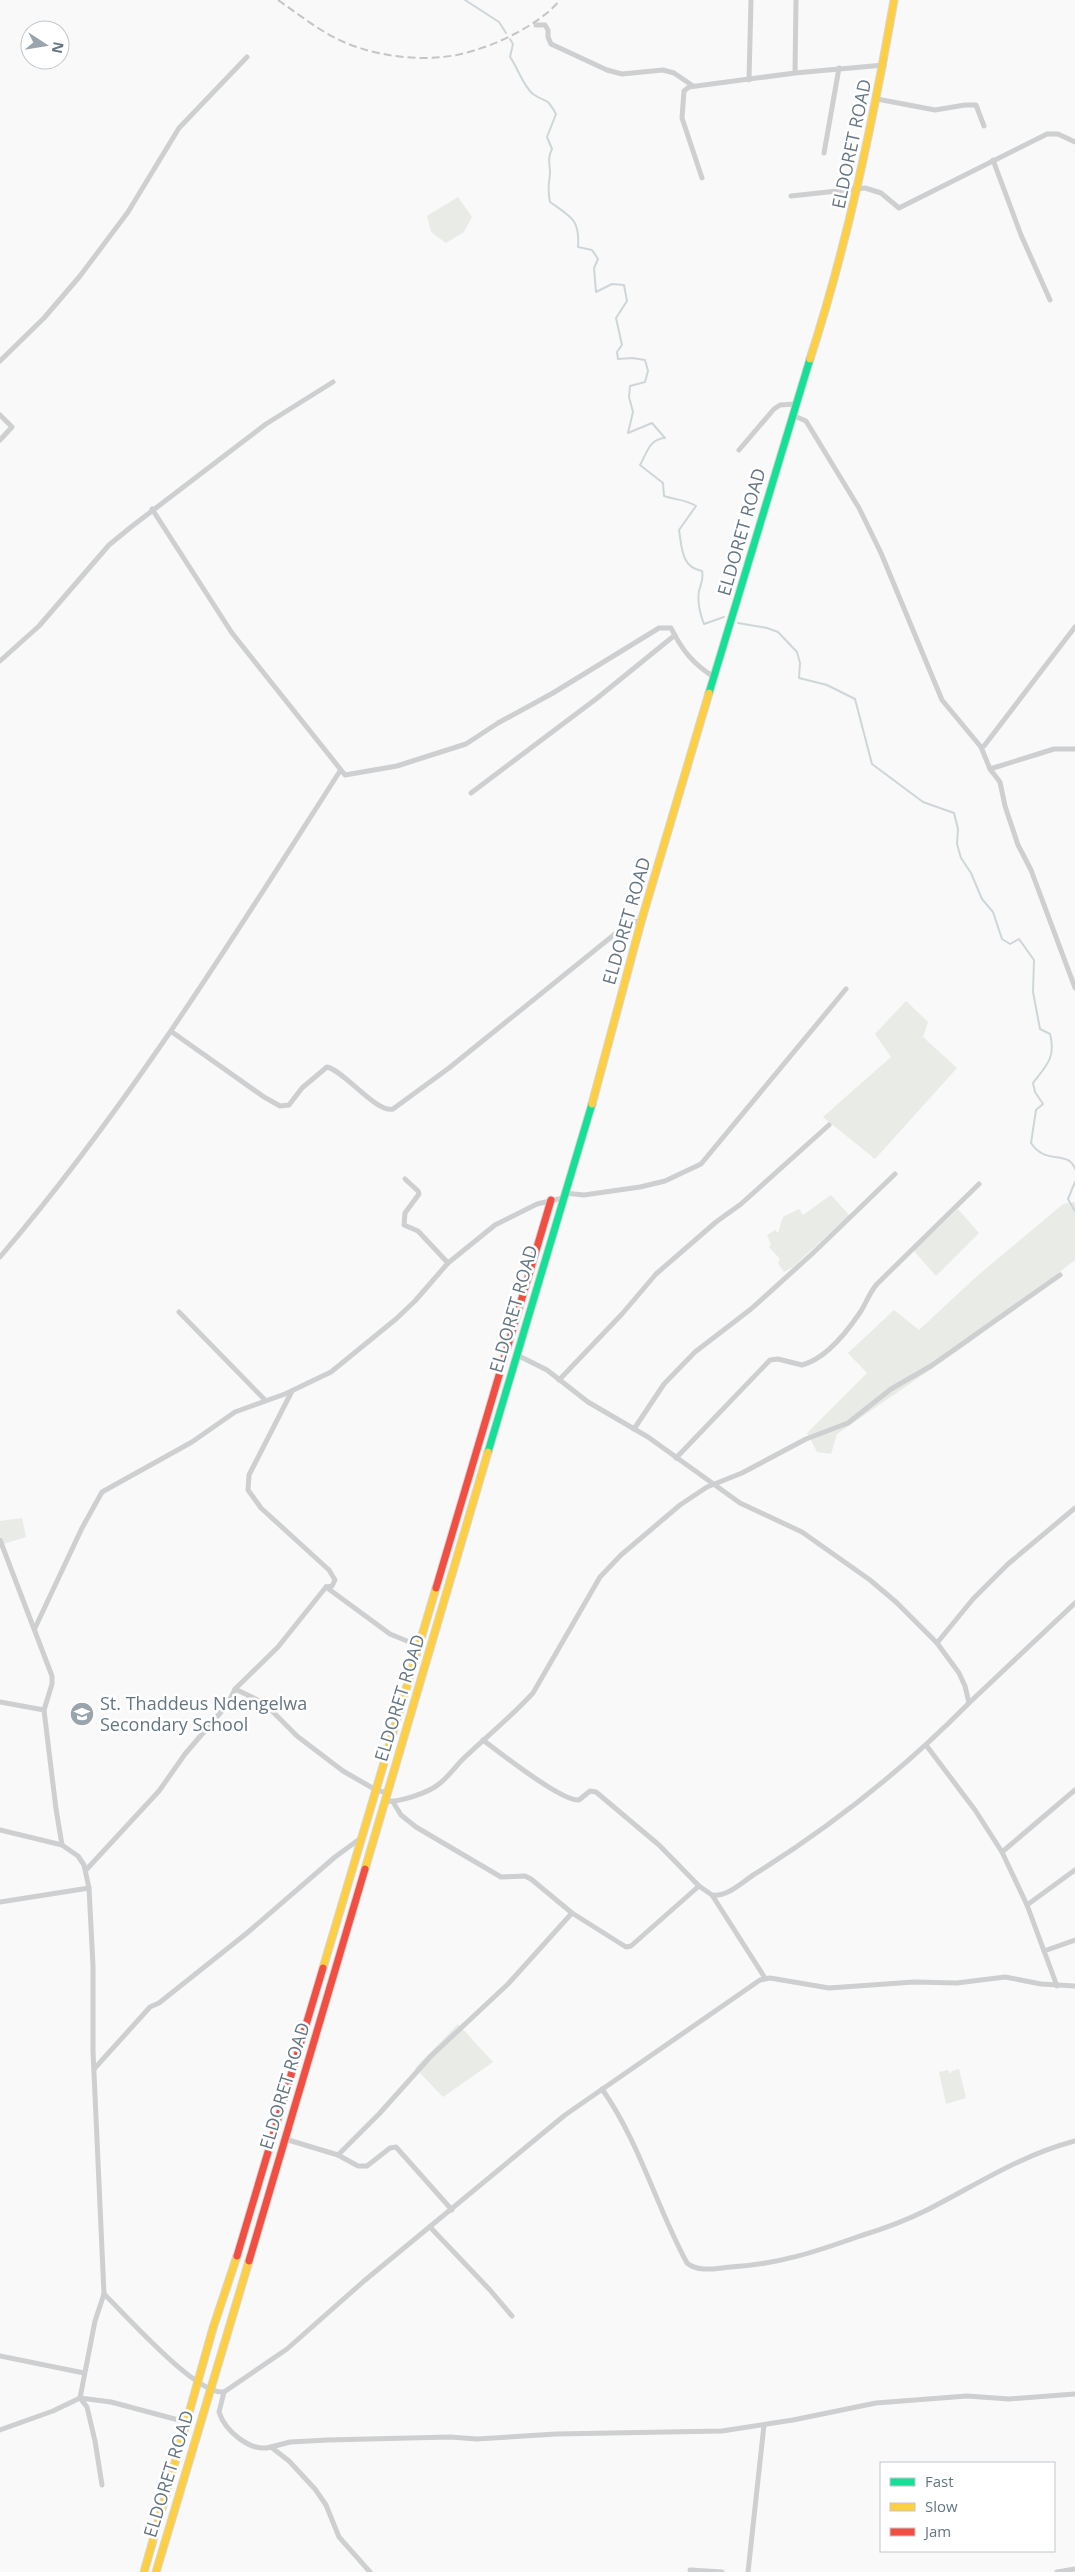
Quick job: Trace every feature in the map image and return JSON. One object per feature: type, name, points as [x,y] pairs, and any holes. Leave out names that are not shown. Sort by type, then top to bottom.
[{"type":"main road","name":"ELDORET ROAD","points":[[156,2572],[388,1793],[563,1195],[601,1076],[641,922],[795,404],[832,295],[858,189],[877,99],[894,0]]},
{"type":"main road","name":"ELDORET ROAD","points":[[886,52],[898,0]]},
{"type":"main road","points":[[144,2572],[197,2382],[235,2262],[551,1200]]},
{"type":"street","points":[[749,80],[751,0]]},
{"type":"street","points":[[795,73],[796,0]]},
{"type":"street","points":[[536,25],[545,25],[551,44],[606,70],[622,74],[663,70],[674,73],[693,86]]},
{"type":"street","points":[[0,361],[44,318],[80,276],[128,212],[179,128],[247,57]]},
{"type":"street","points":[[702,178],[682,112],[684,92],[693,86],[839,68],[884,65]]},
{"type":"street","points":[[824,153],[839,68]]},
{"type":"street","points":[[877,99],[934,110],[965,104],[976,105],[984,126]]},
{"type":"street","points":[[791,196],[858,189],[881,193],[900,208],[1047,134],[1058,134],[1075,142]]},
{"type":"street","points":[[993,160],[1021,234],[1050,300]]},
{"type":"street","points":[[0,661],[39,626],[109,545],[152,509],[266,424],[333,382]]},
{"type":"street","points":[[739,450],[774,409],[780,405],[795,404]]},
{"type":"street","points":[[0,415],[12,427],[0,440]]},
{"type":"street","points":[[792,415],[806,421],[858,508],[881,553],[942,700],[981,747],[990,769],[1000,782],[1005,806],[1018,844],[1031,870],[1075,988]]},
{"type":"street","points":[[152,509],[232,633],[321,743],[340,771],[348,776],[397,766],[454,750],[553,693],[659,628],[669,626],[680,648],[692,662],[715,678]]},
{"type":"street","points":[[981,747],[984,746],[1075,626]]},
{"type":"street","points":[[471,793],[596,700],[675,636]]},
{"type":"street","points":[[990,769],[1024,756],[1054,749],[1075,749]]},
{"type":"street","points":[[0,1257],[121,1104],[172,1032],[340,771]]},
{"type":"street","points":[[172,1032],[248,1087],[280,1106],[289,1105],[302,1088],[327,1067],[337,1071],[383,1108],[393,1109],[449,1068],[631,921],[641,922]]},
{"type":"street","points":[[35,1628],[82,1528],[102,1492],[175,1451],[235,1412],[319,1379],[341,1364],[415,1301],[448,1263],[505,1219],[563,1195],[584,1195],[640,1187],[665,1181],[701,1164],[846,989]]},
{"type":"street","points":[[559,1380],[622,1314],[656,1274],[716,1222],[742,1204],[829,1125]]},
{"type":"street","points":[[634,1429],[664,1384],[695,1352],[751,1309],[812,1254],[895,1174]]},
{"type":"street","points":[[405,1179],[419,1194],[405,1213],[404,1225],[418,1231],[448,1263]]},
{"type":"street","points":[[676,1458],[766,1363],[778,1359],[802,1365],[823,1353],[860,1312],[868,1294],[877,1284],[979,1184]]},
{"type":"street","points":[[385,1801],[393,1802],[438,1785],[533,1693],[584,1604],[610,1566],[680,1505],[713,1484],[742,1473],[806,1439],[848,1424],[891,1389],[931,1366],[1060,1275]]},
{"type":"street","points":[[179,1312],[265,1400]]},
{"type":"street","points":[[517,1354],[547,1370],[601,1410],[695,1469],[740,1503],[802,1532],[824,1546],[896,1602],[937,1643],[966,1686],[969,1703]]},
{"type":"street","points":[[292,1391],[249,1475],[248,1490],[262,1508],[332,1573],[334,1583],[332,1586],[326,1586]]},
{"type":"street","points":[[937,1643],[974,1599],[1008,1564],[1075,1508]]},
{"type":"street","points":[[0,1540],[52,1676],[52,1684],[44,1710],[62,1845]]},
{"type":"street","points":[[326,1586],[381,1628],[419,1646]]},
{"type":"street","points":[[86,1870],[160,1791],[185,1754],[227,1705],[235,1689],[278,1647],[326,1586]]},
{"type":"street","points":[[712,1895],[727,1892],[834,1823],[886,1782],[1075,1603]]},
{"type":"street","points":[[235,1689],[264,1703],[318,1754],[343,1772],[376,1790],[388,1793]]},
{"type":"street","points":[[0,1702],[44,1710]]},
{"type":"street","points":[[483,1740],[535,1778],[570,1799],[578,1800],[590,1791],[596,1792],[659,1845],[699,1886],[712,1895],[765,1978]]},
{"type":"street","points":[[926,1745],[975,1810],[1002,1852],[1027,1905],[1057,1986]]},
{"type":"street","points":[[1002,1852],[1075,1790]]},
{"type":"street","points":[[393,1802],[401,1815],[435,1839],[501,1877],[525,1876],[531,1879],[572,1913],[626,1948],[631,1946],[699,1886]]},
{"type":"street","points":[[0,1830],[62,1845],[78,1856],[86,1870],[89,1888],[93,1966],[94,2069],[104,2294],[95,2321],[80,2398],[87,2407],[102,2485]]},
{"type":"street","points":[[94,2069],[150,2007],[159,2003],[233,1944],[335,1857],[361,1838]]},
{"type":"street","points":[[1027,1905],[1075,1870]]},
{"type":"street","points":[[0,1902],[89,1888]]},
{"type":"street","points":[[338,2155],[379,2114],[431,2056],[508,1984],[572,1913]]},
{"type":"street","points":[[1044,1951],[1075,1940]]},
{"type":"street","points":[[1075,1986],[1057,1986],[1005,1977],[957,1983],[914,1982],[829,1988],[765,1978],[602,2089],[542,2133],[287,2349],[224,2392],[219,2412],[230,2429],[253,2448],[260,2450],[290,2442],[385,2438],[477,2439],[642,2432],[691,2434],[746,2429],[876,2403],[967,2396],[1009,2399],[1075,2394]]},
{"type":"street","points":[[602,2089],[618,2112],[631,2136],[687,2263],[693,2268],[765,2265],[792,2260],[900,2223],[1010,2164],[1043,2150],[1075,2141]]},
{"type":"street","points":[[285,2139],[338,2155],[354,2165],[363,2167],[390,2148],[396,2147],[452,2210]]},
{"type":"street","points":[[430,2227],[512,2316]]},
{"type":"street","points":[[104,2294],[197,2382],[210,2390],[224,2392]]},
{"type":"street","points":[[0,2356],[84,2373]]},
{"type":"street","points":[[0,2430],[53,2411],[80,2398],[111,2402],[186,2422]]},
{"type":"street","points":[[748,2572],[764,2425]]},
{"type":"street","points":[[271,2447],[289,2461],[315,2489],[326,2505],[339,2537],[370,2572]]},
{"type":"street","points":[[1057,2572],[1075,2569]]},
{"type":"street","points":[[690,2570],[722,2572]]},
{"type":"shaded area","points":[[458,197],[472,217],[464,232],[446,243],[431,232],[427,216]]},
{"type":"shaded area","points":[[906,1001],[928,1022],[923,1037],[957,1068],[875,1159],[823,1117],[891,1057],[875,1034]]},
{"type":"shaded area","points":[[831,1195],[849,1215],[793,1267],[784,1272],[778,1263],[780,1259],[769,1247],[771,1244],[767,1235],[775,1230],[778,1233],[783,1217],[799,1209],[803,1215]]},
{"type":"shaded area","points":[[1075,1202],[1075,1260],[969,1343],[837,1434],[831,1454],[817,1452],[807,1433],[867,1373],[848,1353],[894,1310],[919,1330],[976,1277],[1063,1204]]},
{"type":"shaded area","points":[[958,1209],[979,1233],[936,1276],[914,1251]]},
{"type":"shaded area","points":[[22,1518],[26,1537],[4,1544],[0,1535],[0,1521]]},
{"type":"shaded area","points":[[458,2024],[493,2062],[443,2097],[415,2068]]},
{"type":"shaded area","points":[[959,2069],[966,2098],[946,2104],[939,2072],[948,2070],[950,2074],[952,2071]]},
{"type":"waterway","points":[[465,0],[499,22],[506,33]]},
{"type":"waterway","points":[[510,39],[513,44],[510,57],[529,91],[548,102],[556,114],[547,137],[552,149],[549,158],[548,190],[550,202],[569,215],[576,224],[578,247],[592,250],[598,259],[594,268],[596,292],[612,284],[624,285],[627,301],[616,318],[622,345],[617,352],[618,359],[632,358],[645,360],[648,371],[645,382],[630,386],[629,397],[633,412],[628,433],[652,423],[665,438],[652,444],[640,465],[663,483],[664,496],[696,506],[679,530],[682,550],[686,561],[695,569],[702,571],[698,600],[704,624],[724,617]]},
{"type":"waterway","points":[[738,623],[778,632],[797,652],[800,663],[799,678],[827,685],[855,699],[872,764],[923,802],[954,813],[958,829],[957,844],[961,858],[971,873],[982,899],[993,912],[1002,939],[1010,944],[1019,939],[1034,960],[1033,992],[1040,1029],[1050,1034],[1052,1049],[1046,1066],[1033,1083],[1035,1092],[1043,1104],[1036,1110],[1031,1143],[1043,1154],[1067,1160],[1072,1163],[1075,1169]]},
{"type":"waterway","points":[[1075,1182],[1068,1199],[1075,1211]]},
{"type":"railway","points":[[278,0],[317,27],[349,44],[379,53],[400,57],[422,58],[457,55],[506,38],[537,21],[560,0]]},
{"type":"traffic: fast","points":[[709,693],[810,359]]},
{"type":"traffic: fast","points":[[488,1452],[592,1104]]},
{"type":"traffic: slow","points":[[810,359],[848,226],[894,0]]},
{"type":"traffic: slow","points":[[592,1104],[641,922],[709,693]]},
{"type":"traffic: slow","points":[[365,1869],[488,1452]]},
{"type":"traffic: slow","points":[[323,1968],[436,1588]]},
{"type":"traffic: slow","points":[[144,2572],[213,2328],[237,2256]]},
{"type":"traffic: slow","points":[[156,2572],[249,2261]]},
{"type":"traffic: jam","points":[[436,1588],[551,1200]]},
{"type":"traffic: jam","points":[[249,2261],[365,1869]]},
{"type":"traffic: jam","points":[[237,2256],[323,1968]]},
{"type":"place","name":"St. Thaddeus Ndengelwa Secondary School","points":[[82,1714]]}]
